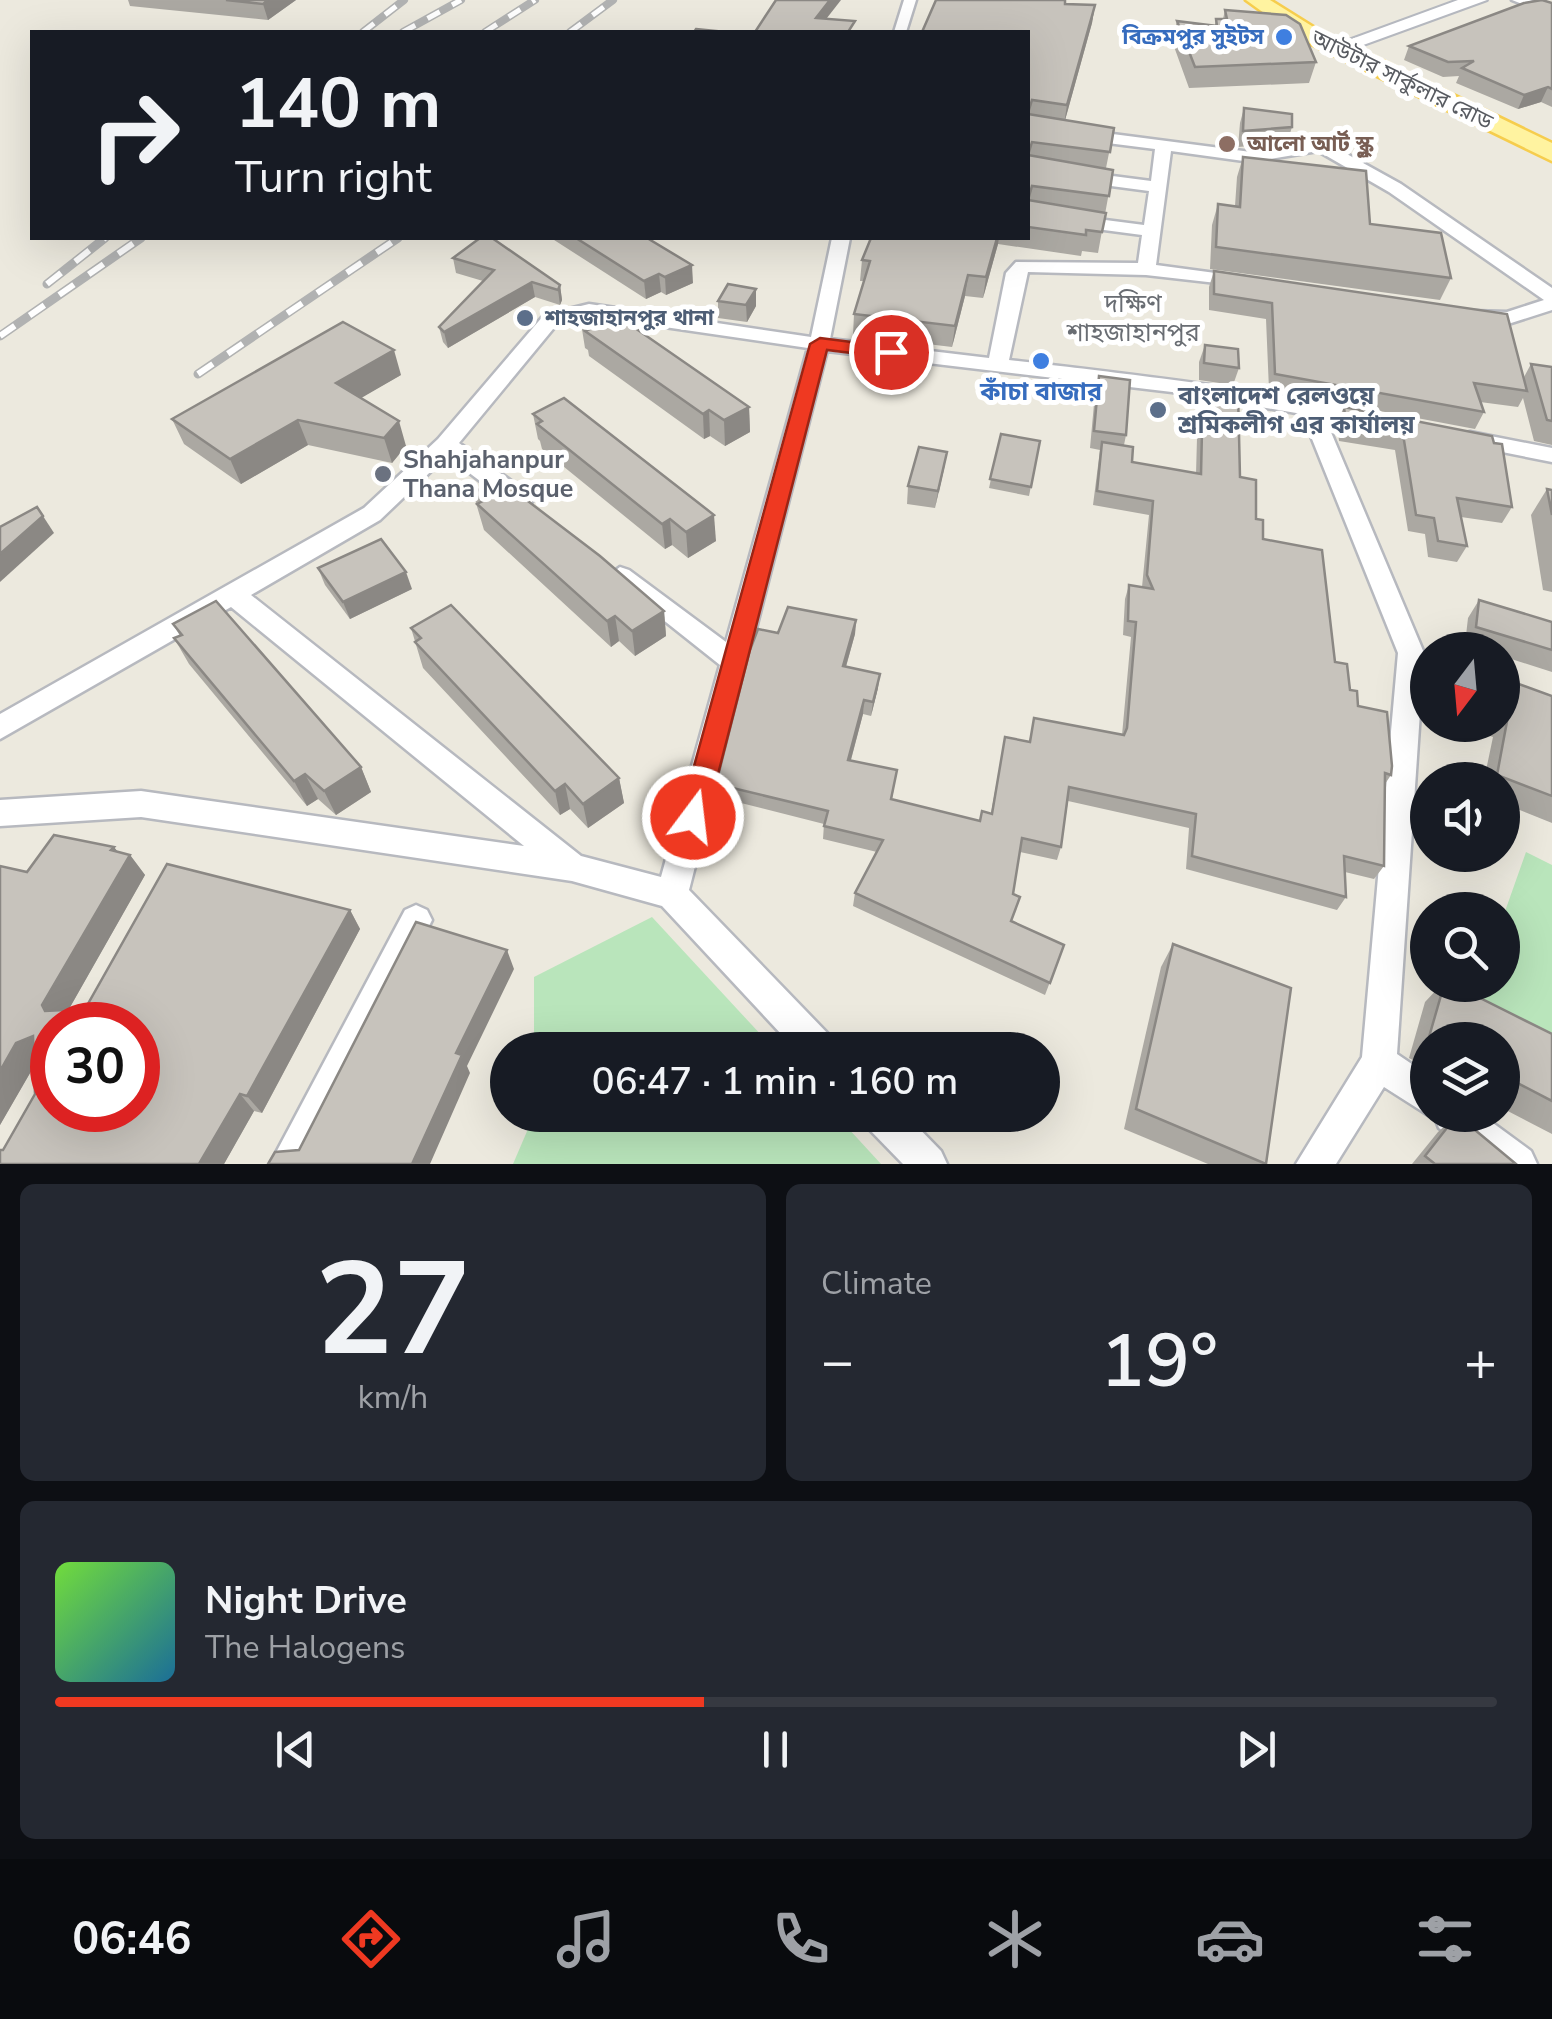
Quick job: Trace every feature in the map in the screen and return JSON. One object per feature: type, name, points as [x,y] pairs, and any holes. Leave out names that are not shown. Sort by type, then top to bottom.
[{"type":"main road","name":"আউটার সার্কুলার রোড","points":[[1256,0],[1552,153]]},
{"type":"main road","name":"আউটার সার্কুলার রোড","points":[[1276,0],[1334,40],[1552,136]]},
{"type":"main road","points":[[1334,40],[1424,0]]},
{"type":"main road","points":[[1334,40],[1477,0]]},
{"type":"street","points":[[901,30],[910,0]]},
{"type":"street","points":[[1518,0],[1552,12]]},
{"type":"street","points":[[1030,128],[1278,174]]},
{"type":"street","points":[[1163,153],[1250,157],[1321,146],[1395,188],[1552,300]]},
{"type":"street","points":[[1146,269],[1163,153]]},
{"type":"street","points":[[1030,170],[1158,187]]},
{"type":"street","points":[[1337,181],[1395,188]]},
{"type":"street","points":[[1030,215],[1151,231]]},
{"type":"street","points":[[672,894],[820,344],[841,240]]},
{"type":"street","points":[[998,366],[1015,274],[1023,266],[1146,269],[1258,285]]},
{"type":"street","points":[[1464,313],[1508,318],[1552,300]]},
{"type":"street","points":[[0,728],[372,514],[446,444],[551,319],[568,312],[589,310],[1310,407],[1403,426]]},
{"type":"street","points":[[1310,407],[1410,635]]},
{"type":"street","points":[[1440,433],[1552,455]]},
{"type":"street","points":[[446,444],[537,513]]},
{"type":"street","points":[[598,559],[736,663]]},
{"type":"street","points":[[233,594],[572,867]]},
{"type":"street","points":[[1315,1164],[1380,1062],[1411,742]]},
{"type":"street","points":[[0,813],[140,804],[572,867],[672,894],[803,1032]]},
{"type":"street","points":[[289,1164],[416,920]]},
{"type":"street","points":[[1380,1062],[1410,1084]]},
{"type":"street","points":[[898,1132],[928,1164]]},
{"type":"street","points":[[1475,1132],[1518,1164]]},
{"type":"green space","points":[[1526,852],[1552,865],[1552,1037],[1489,1002],[1520,1002],[1520,892],[1512,892]]},
{"type":"green space","points":[[652,917],[758,1032],[534,1032],[534,977]]},
{"type":"green space","points":[[527,1132],[852,1132],[881,1164],[513,1164]]},
{"type":"building","points":[[226,0],[268,0],[263,4]]},
{"type":"building","points":[[776,0],[830,0],[816,18],[855,21],[849,30],[756,30]]},
{"type":"building","points":[[936,0],[1065,0],[1065,4],[1095,5],[1067,105],[1032,100],[1030,106],[1030,30],[923,30]]},
{"type":"building","points":[[1524,3],[1552,3],[1552,89],[1524,95],[1462,68],[1474,61],[1448,62],[1409,46]]},
{"type":"building","points":[[1225,10],[1286,15],[1300,24],[1316,62],[1195,67],[1177,21],[1217,26],[1216,19],[1227,19]]},
{"type":"building","points":[[1244,108],[1292,114],[1292,127],[1243,131]]},
{"type":"building","points":[[1030,114],[1114,128],[1110,152],[1032,142],[1030,148]]},
{"type":"building","points":[[1030,155],[1113,170],[1109,196],[1032,186],[1030,193]]},
{"type":"building","points":[[1243,157],[1366,171],[1370,224],[1441,233],[1451,278],[1216,247],[1218,204],[1240,207]]},
{"type":"building","points":[[1030,200],[1106,213],[1102,232],[1086,230],[1086,235],[1030,227]]},
{"type":"building","points":[[477,240],[495,240],[560,285],[558,290],[532,282],[444,332],[439,327],[494,270],[453,258]]},
{"type":"building","points":[[579,240],[650,240],[692,265],[644,281]]},
{"type":"building","points":[[870,240],[996,240],[986,277],[968,275],[955,326],[854,314],[870,261],[862,260]]},
{"type":"building","points":[[1214,271],[1507,314],[1527,391],[1474,383],[1484,412],[1275,374],[1272,303],[1214,294]]},
{"type":"building","points":[[728,284],[756,289],[746,305],[718,301]]},
{"type":"building","points":[[609,310],[749,407],[724,420],[709,410],[703,414],[585,331],[590,329],[581,323]]},
{"type":"building","points":[[343,322],[394,350],[336,383],[399,421],[384,438],[298,420],[230,459],[172,419]]},
{"type":"building","points":[[1205,345],[1238,349],[1239,368],[1204,363]]},
{"type":"building","points":[[1531,364],[1552,367],[1552,421],[1547,420]]},
{"type":"building","points":[[1099,376],[1130,380],[1126,435],[1094,431]]},
{"type":"building","points":[[1203,388],[1238,392],[1240,477],[1256,480],[1256,519],[1263,520],[1263,539],[1322,550],[1335,662],[1347,664],[1350,690],[1357,691],[1358,706],[1387,712],[1392,766],[1391,775],[1385,773],[1384,866],[1344,856],[1346,897],[1192,856],[1196,814],[1069,787],[1061,847],[1022,838],[1013,894],[1020,897],[1011,921],[1064,945],[1050,983],[855,893],[883,840],[824,826],[828,811],[716,784],[758,629],[778,633],[788,607],[856,620],[843,666],[880,674],[873,702],[864,700],[848,760],[897,770],[891,799],[980,821],[982,811],[992,814],[1005,737],[1030,742],[1034,718],[1124,735],[1136,622],[1128,621],[1129,585],[1153,589],[1147,575],[1153,501],[1097,491],[1102,442],[1133,447],[1132,462],[1201,474]]},
{"type":"building","points":[[564,398],[714,515],[686,532],[670,519],[662,524],[537,424],[542,421],[533,414]]},
{"type":"building","points":[[1344,407],[1492,436],[1494,443],[1502,444],[1512,507],[1457,498],[1467,546],[1438,541],[1434,518],[1416,515],[1403,434],[1346,425]]},
{"type":"building","points":[[1001,434],[1040,441],[1031,487],[990,479]]},
{"type":"building","points":[[919,447],[947,452],[938,491],[908,486]]},
{"type":"building","points":[[499,479],[664,611],[632,631],[615,616],[607,621],[477,504],[483,501],[473,493]]},
{"type":"building","points":[[37,507],[43,516],[0,554],[0,527]]},
{"type":"building","points":[[381,539],[406,572],[343,602],[318,568]]},
{"type":"building","points":[[1479,600],[1552,622],[1552,650],[1520,640],[1520,632],[1493,632],[1476,627]]},
{"type":"building","points":[[216,601],[361,767],[324,791],[305,774],[294,781],[174,638],[182,635],[173,624]]},
{"type":"building","points":[[451,605],[619,778],[583,804],[565,784],[555,791],[415,642],[421,638],[411,628]]},
{"type":"building","points":[[1520,684],[1552,696],[1552,796],[1520,784],[1520,762],[1499,762],[1503,742],[1520,742]]},
{"type":"building","points":[[54,835],[114,847],[111,850],[130,855],[44,1002],[30,1002],[30,1037],[16,1043],[0,1071],[0,866],[27,872]]},
{"type":"building","points":[[167,864],[350,910],[247,1096],[240,1094],[199,1164],[0,1164],[3,1150],[30,1103],[30,1132],[160,1132],[160,1002],[89,1002]]},
{"type":"building","points":[[416,922],[507,950],[456,1053],[462,1055],[412,1164],[268,1164],[275,1152],[299,1150]]},
{"type":"building","points":[[1173,944],[1291,988],[1266,1164],[1136,1109]]},
{"type":"building","points":[[1439,1002],[1488,1002],[1552,1034],[1552,1101],[1520,1084],[1520,1022],[1433,1022]]},
{"type":"building","points":[[1444,1132],[1477,1132],[1516,1164],[1435,1164],[1425,1156]]},
{"type":"railway","points":[[366,30],[404,0]]},
{"type":"railway","points":[[407,30],[461,0]]},
{"type":"railway","points":[[488,30],[535,0]]},
{"type":"railway","points":[[573,30],[613,0]]},
{"type":"railway","points":[[47,284],[102,240]]},
{"type":"railway","points":[[0,336],[138,240]]},
{"type":"railway","points":[[198,374],[395,240]]},
{"type":"place","name":"বিক্রমপুর সুইটস","points":[[1284,37]]},
{"type":"place","name":"আলো আর্ট স্কুল","points":[[1227,144]]},
{"type":"place","name":"শাহজাহানপুর থানা","points":[[525,318]]},
{"type":"place","name":"কাঁচা বাজার","points":[[1041,361]]},
{"type":"place","name":"বাংলাদেশ রেলওয়ে শ্রমিকলীগ এর কার্যালয়","points":[[1158,410]]},
{"type":"place","name":"Shahjahanpur Thana Mosque","points":[[383,474]]},
{"type":"district","name":"দক্ষিণ শাহজাহানপুর","points":[[1133,318]]},
{"type":"route","points":[[693,817],[820,344],[891,352]]}]
